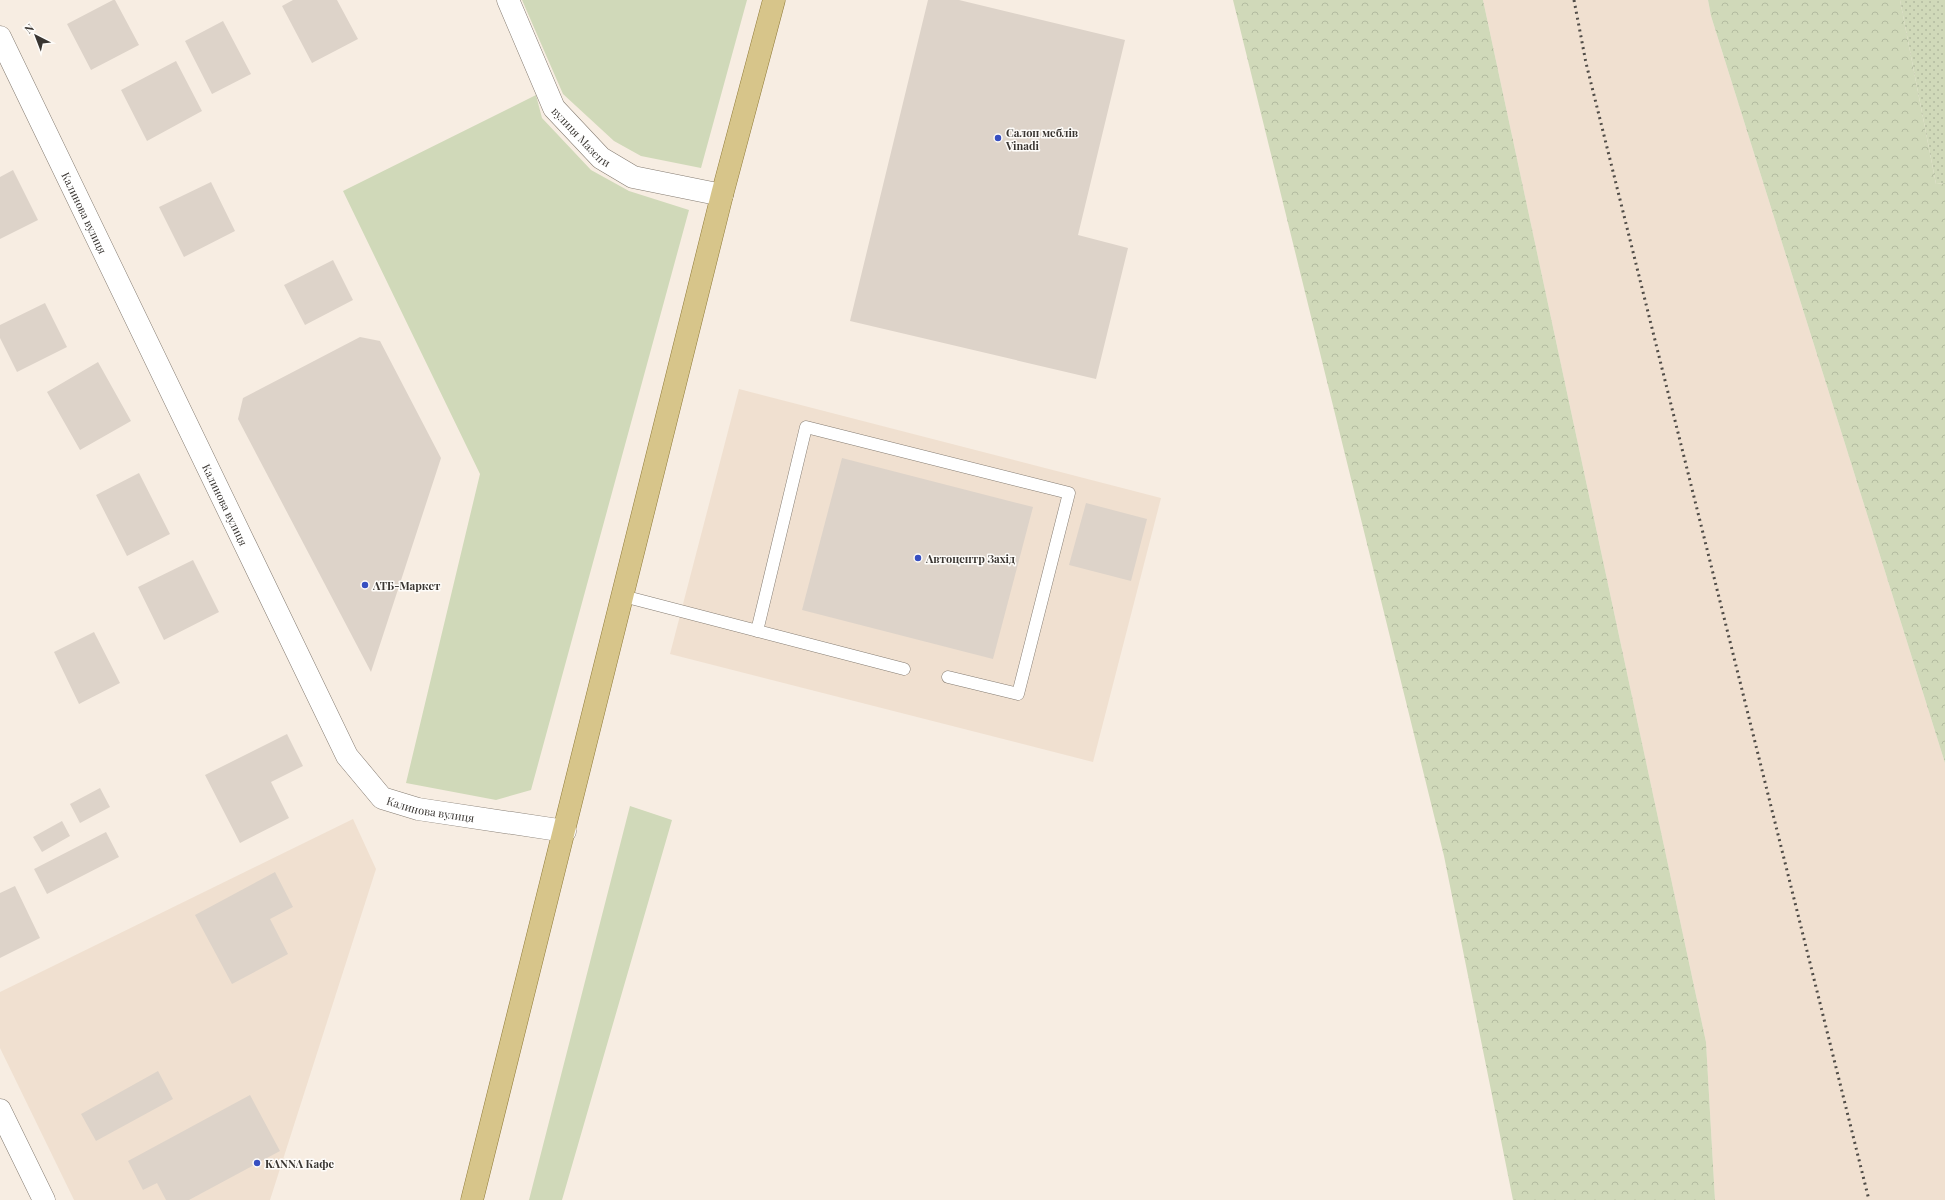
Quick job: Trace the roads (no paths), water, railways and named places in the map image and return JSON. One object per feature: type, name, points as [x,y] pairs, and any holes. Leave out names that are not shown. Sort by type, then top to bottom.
[{"type":"main road","points":[[472,1200],[722,195],[774,0]]},
{"type":"street","name":"вулиця Мазепи","points":[[508,0],[554,108],[601,158],[632,177],[722,195]]},
{"type":"street","name":"Калинова вулиця","points":[[0,37],[347,756],[382,798],[418,809],[565,831]]},
{"type":"street","points":[[0,1110],[44,1200]]},
{"type":"lane","points":[[757,631],[806,427],[1069,493],[1018,694],[948,677]]},
{"type":"lane","points":[[623,596],[904,669]]},
{"type":"railway","points":[[1574,0],[1586,63],[1869,1200]]},
{"type":"place","name":"Салон меблів Vinadi","points":[[998,138]]},
{"type":"place","name":"Автоцентр Захід","points":[[918,558]]},
{"type":"place","name":"АТБ-Маркет","points":[[365,585]]},
{"type":"place","name":"KANNA Кафе","points":[[257,1163]]}]
